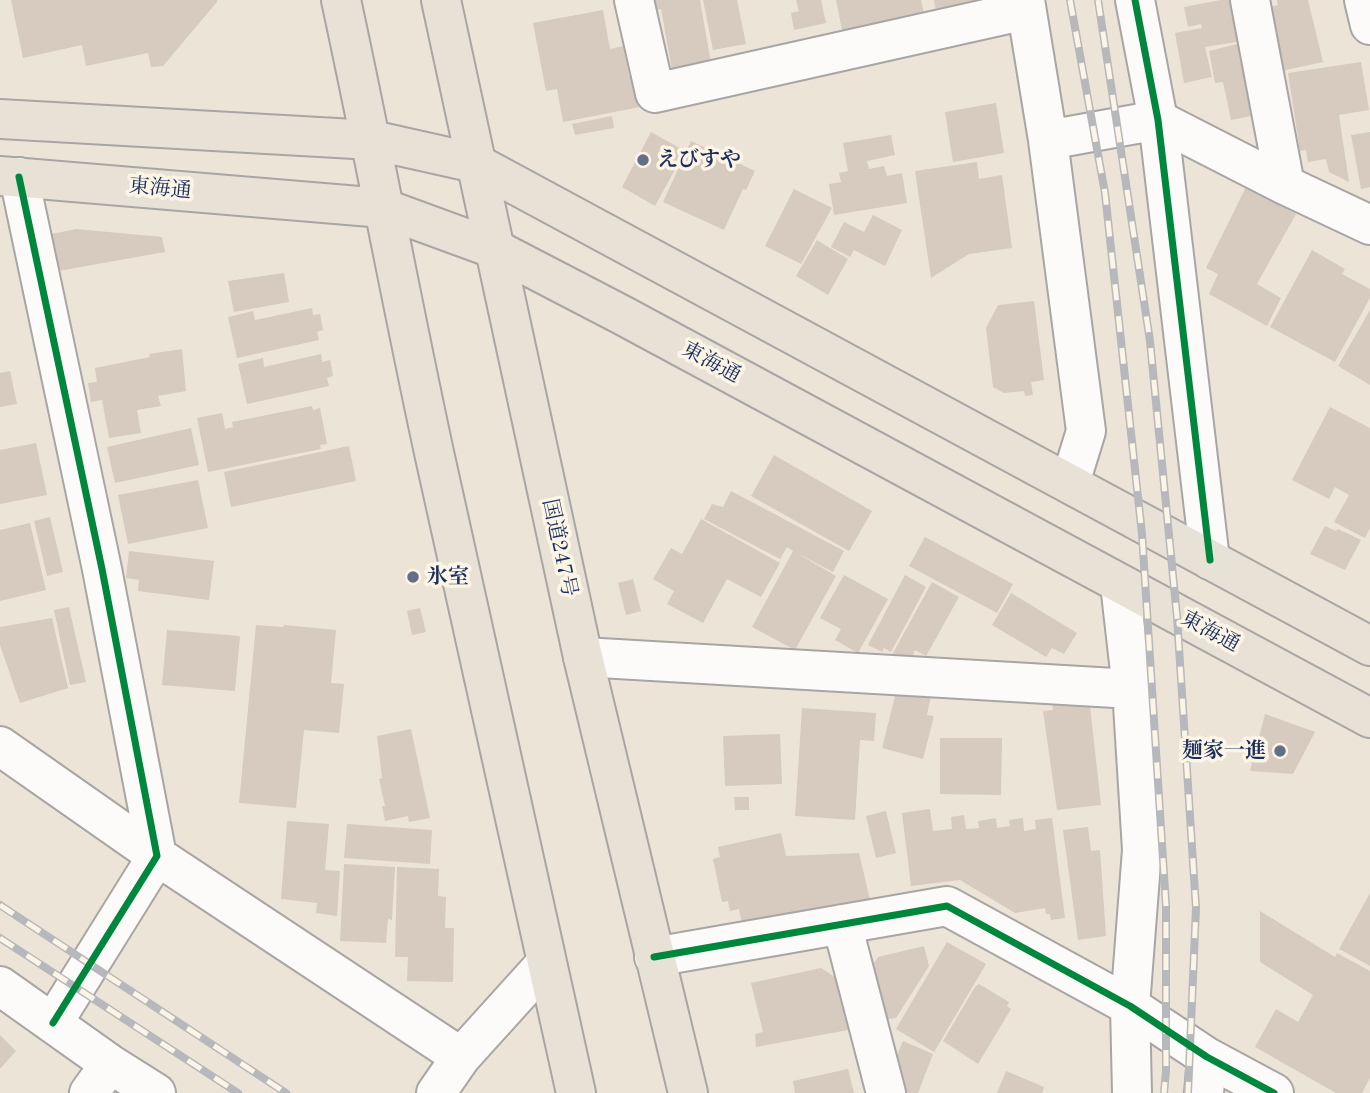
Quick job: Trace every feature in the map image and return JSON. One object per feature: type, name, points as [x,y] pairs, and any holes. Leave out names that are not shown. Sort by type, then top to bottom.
[{"type":"main road","points":[[341,0],[372,140],[383,208],[435,457],[576,1093]]},
{"type":"main road","name":"国道247号","points":[[441,0],[583,657],[688,1093]]},
{"type":"main road","points":[[0,119],[372,140],[475,163],[1370,646]]},
{"type":"main road","name":"東海通","points":[[9,177],[383,208],[495,249],[1370,718]]},
{"type":"street","points":[[634,0],[655,93],[1026,5],[1048,140],[1086,431],[1070,484]]},
{"type":"street","points":[[1135,0],[1158,120],[1210,560]]},
{"type":"street","points":[[1250,0],[1284,186]]},
{"type":"street","points":[[1364,0],[1370,25]]},
{"type":"street","points":[[1048,140],[1158,120],[1284,186],[1370,225]]},
{"type":"street","points":[[9,177],[102,569],[157,856],[53,1023]]},
{"type":"street","points":[[1120,584],[1132,689],[1142,850],[1130,1006],[1132,1093]]},
{"type":"street","points":[[583,657],[1132,689]]},
{"type":"street","points":[[0,746],[157,856],[461,1057]]},
{"type":"street","points":[[654,957],[947,906],[1130,1006],[1206,1075],[1274,1093]]},
{"type":"street","points":[[842,924],[886,1093]]},
{"type":"street","points":[[436,1093],[461,1057],[546,962]]},
{"type":"street","points":[[0,986],[53,1023],[100,1078],[156,1093]]},
{"type":"building","points":[[11,0],[217,2],[163,66],[151,67],[148,53],[86,66],[82,45],[23,58]]},
{"type":"building","points":[[654,0],[700,0],[711,63],[672,70],[661,9],[655,10]]},
{"type":"building","points":[[703,0],[737,0],[746,44],[713,50]]},
{"type":"building","points":[[796,0],[821,0],[826,23],[794,30],[791,13],[799,11]]},
{"type":"building","points":[[836,0],[921,0],[925,18],[843,35]]},
{"type":"building","points":[[934,0],[976,0],[978,8],[937,15]]},
{"type":"building","points":[[1234,0],[1242,41],[1205,47],[1212,77],[1184,83],[1175,33],[1202,28],[1201,24],[1188,27],[1184,7]]},
{"type":"building","points":[[1277,0],[1308,0],[1323,62],[1281,71],[1266,8],[1278,5]]},
{"type":"building","points":[[603,10],[610,49],[623,46],[629,76],[633,75],[640,107],[563,122],[557,89],[546,91],[533,23]]},
{"type":"building","points":[[1245,42],[1261,114],[1231,120],[1223,82],[1215,83],[1209,51]]},
{"type":"building","points":[[1361,62],[1369,110],[1339,115],[1349,182],[1329,172],[1326,159],[1308,162],[1306,150],[1300,151],[1288,73]]},
{"type":"building","points":[[996,103],[1004,153],[953,162],[945,112]]},
{"type":"building","points":[[612,116],[614,128],[575,135],[572,124]]},
{"type":"building","points":[[651,132],[685,151],[655,206],[622,187]]},
{"type":"building","points":[[1370,132],[1370,187],[1361,189],[1351,135]]},
{"type":"building","points":[[891,135],[895,155],[867,161],[869,169],[884,166],[887,176],[902,173],[907,203],[834,215],[829,184],[841,182],[839,173],[848,171],[843,143]]},
{"type":"building","points":[[691,141],[755,171],[746,190],[743,189],[724,230],[663,202]]},
{"type":"building","points":[[977,162],[979,179],[1002,175],[1012,248],[969,254],[931,278],[915,171]]},
{"type":"building","points":[[1246,187],[1296,214],[1257,284],[1281,298],[1267,326],[1209,294],[1218,274],[1206,268]]},
{"type":"building","points":[[794,189],[832,208],[801,264],[765,246]]},
{"type":"building","points":[[873,215],[902,230],[885,266],[854,250],[850,257],[831,247],[844,222],[864,232]]},
{"type":"building","points":[[76,229],[162,237],[165,252],[58,271],[52,234]]},
{"type":"building","points":[[817,240],[848,259],[828,295],[796,276]]},
{"type":"building","points":[[1312,250],[1345,269],[1342,274],[1370,289],[1370,298],[1335,362],[1270,327]]},
{"type":"building","points":[[284,273],[289,302],[234,312],[228,281]]},
{"type":"building","points":[[1034,301],[1044,380],[1031,382],[1033,395],[1025,396],[1024,391],[1004,393],[993,387],[986,328],[998,305]]},
{"type":"building","points":[[312,308],[313,315],[320,314],[323,330],[317,332],[319,340],[237,358],[228,317],[253,311],[255,320]]},
{"type":"building","points":[[1370,310],[1370,385],[1338,366]]},
{"type":"building","points":[[182,349],[186,391],[158,396],[161,406],[137,410],[141,433],[109,438],[102,400],[91,402],[88,383],[97,382],[95,368],[150,357],[149,354]]},
{"type":"building","points":[[321,354],[322,362],[330,360],[333,376],[327,378],[329,386],[247,404],[238,364],[263,358],[264,367]]},
{"type":"building","points":[[10,371],[17,404],[0,407],[0,373]]},
{"type":"building","points":[[312,406],[313,410],[320,408],[327,444],[320,445],[321,449],[208,472],[197,418],[222,413],[225,429],[233,427],[232,422]]},
{"type":"building","points":[[1330,407],[1370,428],[1370,528],[1365,538],[1334,522],[1349,495],[1335,487],[1329,499],[1292,480]]},
{"type":"building","points":[[191,428],[199,465],[115,483],[107,447]]},
{"type":"building","points":[[36,443],[47,495],[0,504],[0,450]]},
{"type":"building","points":[[349,446],[356,481],[231,507],[224,472]]},
{"type":"building","points":[[774,455],[872,511],[849,551],[751,496]]},
{"type":"building","points":[[198,480],[208,528],[128,544],[118,495]]},
{"type":"building","points":[[731,491],[844,551],[833,572],[795,552],[836,576],[795,650],[752,627],[793,551],[787,547],[780,559],[704,519],[712,504],[723,507]]},
{"type":"building","points":[[50,517],[63,572],[47,576],[34,521]]},
{"type":"building","points":[[701,519],[780,563],[761,597],[727,579],[703,623],[667,604],[674,591],[653,579],[671,548],[682,554]]},
{"type":"building","points":[[30,523],[46,590],[0,601],[0,530]]},
{"type":"building","points":[[1325,526],[1361,540],[1345,570],[1310,554]]},
{"type":"building","points":[[925,537],[1013,584],[997,613],[909,566]]},
{"type":"building","points":[[129,551],[214,561],[209,600],[138,591],[139,580],[126,578]]},
{"type":"building","points":[[844,575],[888,599],[858,653],[835,640],[841,629],[820,618]]},
{"type":"building","points":[[905,575],[926,587],[891,652],[884,648],[882,652],[868,645]]},
{"type":"building","points":[[633,579],[641,611],[626,615],[618,583]]},
{"type":"building","points":[[932,582],[959,597],[926,656],[915,650],[913,655],[892,655]]},
{"type":"building","points":[[1011,593],[1077,633],[1064,654],[1052,648],[1046,657],[992,625]]},
{"type":"building","points":[[69,607],[86,682],[70,685],[54,610]]},
{"type":"building","points":[[420,608],[426,632],[412,635],[407,611]]},
{"type":"building","points":[[52,618],[68,688],[20,703],[0,645],[0,627]]},
{"type":"building","points":[[256,625],[336,630],[331,683],[344,684],[339,733],[304,730],[296,808],[239,803]]},
{"type":"building","points":[[167,630],[240,636],[235,691],[162,685]]},
{"type":"building","points":[[897,688],[931,696],[927,715],[934,716],[923,759],[882,748]]},
{"type":"building","points":[[1051,694],[1089,697],[1101,805],[1057,810],[1043,711],[1053,710]]},
{"type":"building","points":[[802,708],[876,713],[874,741],[860,740],[855,820],[795,816]]},
{"type":"building","name":"麺家一進","points":[[1265,714],[1315,732],[1293,774],[1250,771]]},
{"type":"building","points":[[411,729],[430,818],[409,822],[408,816],[385,821],[377,736]]},
{"type":"building","points":[[780,734],[782,784],[725,786],[723,736]]},
{"type":"building","points":[[940,738],[1002,738],[1001,795],[940,794]]},
{"type":"building","points":[[734,797],[749,797],[749,810],[735,810]]},
{"type":"building","points":[[930,809],[933,831],[952,829],[951,817],[964,815],[966,829],[979,828],[978,821],[996,818],[997,828],[1010,826],[1009,820],[1023,818],[1024,831],[1036,829],[1035,820],[1052,818],[1065,918],[1051,920],[1045,908],[1015,913],[960,880],[911,886],[902,813]]},
{"type":"building","points":[[886,811],[896,853],[876,858],[866,816]]},
{"type":"building","points":[[287,821],[329,824],[325,870],[340,871],[337,916],[316,913],[317,903],[281,899]]},
{"type":"building","points":[[347,824],[432,830],[430,864],[344,858]]},
{"type":"building","points":[[1088,827],[1091,851],[1100,850],[1106,936],[1078,940],[1063,830]]},
{"type":"building","points":[[781,833],[786,856],[859,853],[870,900],[743,929],[739,909],[730,911],[728,901],[722,902],[713,859],[720,857],[718,847]]},
{"type":"building","points":[[344,864],[395,867],[392,920],[388,919],[386,943],[340,941]]},
{"type":"building","points":[[397,867],[439,869],[438,896],[446,897],[445,928],[454,928],[453,982],[407,981],[408,957],[395,957]]},
{"type":"building","points":[[1370,893],[1370,966],[1339,949]]},
{"type":"building","points":[[1260,911],[1335,957],[1337,953],[1370,971],[1370,1078],[1362,1093],[1336,1093],[1255,1047],[1276,1009],[1298,1022],[1313,995],[1260,962]]},
{"type":"building","points":[[947,942],[986,964],[934,1052],[896,1029]]},
{"type":"building","points":[[924,946],[929,966],[896,1018],[882,1020],[869,970],[878,957]]},
{"type":"building","points":[[821,968],[838,979],[848,1030],[756,1047],[755,1034],[763,1032],[751,983]]},
{"type":"building","points":[[979,984],[1009,1002],[1007,1006],[1011,1009],[978,1064],[943,1041]]},
{"type":"building","points":[[0,1035],[16,1051],[0,1069]]},
{"type":"building","points":[[903,1041],[933,1054],[918,1093],[897,1093],[891,1070]]},
{"type":"building","points":[[848,1069],[854,1093],[795,1093],[793,1081]]},
{"type":"building","points":[[1006,1071],[1044,1087],[1042,1093],[997,1093]]},
{"type":"railway","points":[[1070,0],[1105,193],[1142,534],[1166,906],[1164,1093]]},
{"type":"railway","points":[[1098,0],[1150,341],[1177,617],[1196,908],[1188,1093]]},
{"type":"railway","points":[[0,905],[286,1093]]},
{"type":"railway","points":[[0,938],[238,1093]]},
{"type":"cycle path","points":[[1135,0],[1158,120],[1210,560]]},
{"type":"cycle path","points":[[19,177],[102,569],[157,856],[53,1023]]},
{"type":"cycle path","points":[[654,957],[947,906],[1130,1006],[1207,1057],[1274,1093]]},
{"type":"place","name":"えびすや","points":[[643,160]]},
{"type":"place","name":"氷室","points":[[413,577]]},
{"type":"place","name":"麺家一進","points":[[1280,751]]}]
